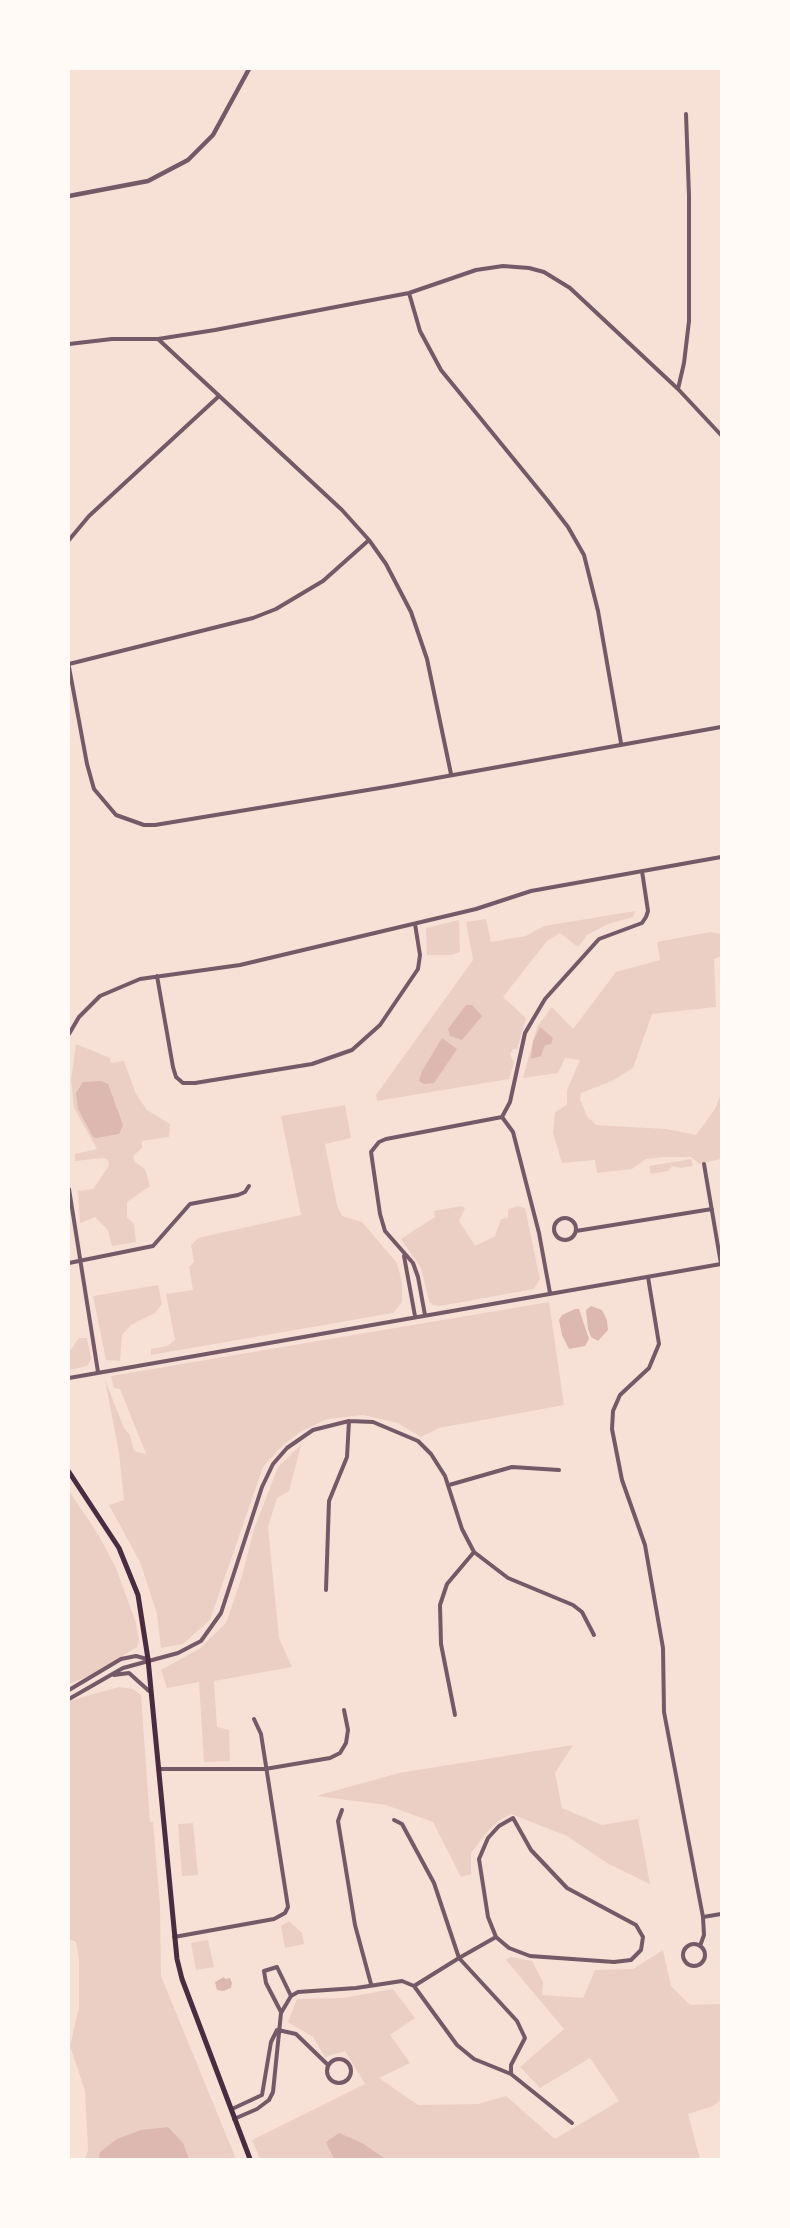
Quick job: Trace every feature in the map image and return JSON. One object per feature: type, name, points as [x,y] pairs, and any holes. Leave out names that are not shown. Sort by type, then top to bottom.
[{"type":"main road","points":[[69,1472],[126,1562],[140,1604],[148,1659],[149,1691],[173,1937],[182,1979],[250,2159]]},
{"type":"street","points":[[69,196],[148,181],[188,160],[213,135],[249,69]]},
{"type":"street","points":[[678,389],[689,321],[689,196],[686,114]]},
{"type":"street","points":[[69,344],[112,339],[158,339],[314,313],[409,293],[476,270],[502,266],[529,267],[544,272],[570,288],[678,389],[721,435]]},
{"type":"street","points":[[409,293],[420,331],[441,370],[548,501],[568,527],[584,555],[598,611],[621,743]]},
{"type":"street","points":[[158,339],[342,510],[369,540],[394,578],[418,632],[434,687],[451,774]]},
{"type":"street","points":[[69,540],[88,516],[218,397]]},
{"type":"street","points":[[369,540],[324,581],[276,609],[253,618],[69,666],[90,778],[99,797],[116,815],[135,823],[155,825],[721,727]]},
{"type":"street","points":[[69,1034],[79,1017],[100,996],[128,982],[240,965],[476,909],[531,891],[721,857]]},
{"type":"street","points":[[502,1117],[510,1102],[525,1033],[540,1006],[599,939],[642,923],[646,917],[642,871]]},
{"type":"street","points":[[157,976],[173,1067],[179,1080],[195,1083],[312,1064],[352,1050],[380,1025],[418,969],[420,955],[415,924]]},
{"type":"street","points":[[426,1315],[418,1276],[412,1263],[389,1238],[380,1214],[371,1159],[374,1146],[386,1138],[502,1117]]},
{"type":"street","points":[[502,1117],[513,1132],[528,1189],[550,1293]]},
{"type":"street","points":[[69,1378],[721,1264],[704,1164]]},
{"type":"street","points":[[69,1263],[153,1246],[190,1204],[238,1195],[245,1192],[249,1186]]},
{"type":"street","points":[[69,1189],[98,1372]]},
{"type":"street","points":[[576,1231],[574,1224],[566,1218],[559,1220],[554,1228],[557,1238],[563,1240],[570,1239],[576,1231],[712,1209]]},
{"type":"street","points":[[404,1255],[415,1317]]},
{"type":"street","points":[[648,1277],[659,1338],[657,1351],[649,1368],[624,1389],[613,1412],[612,1429],[622,1480],[639,1521],[647,1554],[663,1647],[664,1712],[703,1917],[704,1935],[700,1946]]},
{"type":"street","points":[[326,1590],[329,1501],[347,1457],[349,1421]]},
{"type":"street","points":[[69,1699],[108,1677],[148,1659],[190,1648],[201,1641],[217,1621],[262,1486],[273,1464],[287,1448],[313,1430],[349,1421],[373,1422],[418,1441],[439,1465],[449,1485],[462,1529],[474,1552],[508,1578],[573,1605],[582,1612],[594,1635]]},
{"type":"street","points":[[449,1485],[512,1467],[559,1470]]},
{"type":"street","points":[[455,1715],[441,1644],[440,1605],[447,1584],[474,1552]]},
{"type":"street","points":[[69,1690],[121,1659],[136,1656],[148,1659]]},
{"type":"street","points":[[108,1677],[129,1672],[149,1691]]},
{"type":"street","points":[[157,1769],[265,1770],[330,1758],[345,1746],[348,1730],[345,1710]]},
{"type":"street","points":[[173,1937],[274,1919],[285,1914],[289,1900],[265,1770],[261,1734],[254,1719]]},
{"type":"street","points":[[342,1810],[338,1821],[355,1924],[371,1984]]},
{"type":"street","points":[[513,1818],[531,1850],[567,1888],[636,1925],[643,1937],[641,1950],[631,1960],[614,1962],[530,1956],[509,1948],[496,1937],[488,1917],[479,1858],[488,1838],[499,1826],[513,1818]]},
{"type":"street","points":[[394,1820],[402,1824],[434,1883],[459,1958],[517,2021],[525,2038],[511,2065],[511,2074]]},
{"type":"street","points":[[703,1917],[721,1914]]},
{"type":"street","points":[[414,1986],[496,1937]]},
{"type":"street","points":[[693,1944],[700,1946],[704,1952],[702,1962],[696,1965],[688,1964],[683,1955],[685,1949],[693,1944]]},
{"type":"street","points":[[281,2013],[266,1983],[264,1971],[277,1967],[291,1996]]},
{"type":"street","points":[[234,2119],[257,2109],[268,2100],[273,2092],[281,2013],[291,1996],[298,1992],[356,1988],[402,1981],[414,1986],[458,2045],[474,2059],[511,2074],[572,2123]]},
{"type":"street","points":[[230,2110],[262,2095],[271,2042],[278,2030]]},
{"type":"street","points":[[278,2030],[296,2034],[328,2065]]},
{"type":"street","points":[[337,2058],[345,2060],[351,2069],[350,2077],[344,2083],[331,2081],[326,2074],[328,2065],[337,2058]]},
{"type":"shaded area","points":[[635,911],[633,917],[608,924],[587,935],[578,947],[560,933],[547,941],[503,997],[526,1018],[517,1049],[513,1049],[510,1054],[514,1063],[509,1079],[377,1101],[376,1095],[473,960],[466,922],[486,919],[491,942],[526,936],[544,926]]},
{"type":"shaded area","points":[[459,920],[460,952],[451,955],[427,955],[426,928]]},
{"type":"shaded area","points":[[710,932],[721,934],[721,956],[714,959],[716,1007],[652,1014],[633,1068],[612,1081],[581,1093],[580,1099],[587,1116],[596,1125],[666,1129],[696,1135],[715,1109],[721,1094],[721,1159],[699,1164],[691,1157],[646,1159],[632,1169],[597,1173],[595,1160],[562,1163],[553,1133],[555,1112],[567,1105],[567,1090],[580,1060],[565,1058],[558,1073],[523,1078],[537,1027],[552,1007],[573,1029],[616,972],[660,960],[657,942]]},
{"type":"shaded area","points":[[466,1005],[472,1005],[482,1016],[462,1040],[450,1036],[448,1029]]},
{"type":"shaded area","points":[[540,1027],[553,1038],[551,1044],[545,1045],[541,1056],[531,1059],[533,1041]]},
{"type":"shaded area","points":[[442,1038],[457,1049],[434,1083],[424,1084],[419,1081],[422,1071]]},
{"type":"shaded area","points":[[76,1044],[110,1058],[111,1063],[124,1061],[136,1094],[147,1110],[170,1124],[169,1137],[142,1141],[142,1148],[133,1156],[135,1162],[145,1169],[150,1186],[127,1202],[127,1217],[134,1224],[136,1242],[112,1246],[108,1230],[95,1217],[80,1223],[78,1191],[93,1189],[109,1166],[108,1160],[104,1158],[75,1161],[75,1154],[97,1149],[74,1108],[71,1080]]},
{"type":"shaded area","points":[[101,1081],[108,1084],[123,1125],[119,1134],[96,1138],[93,1137],[78,1109],[76,1093],[83,1082]]},
{"type":"shaded area","points":[[345,1105],[351,1138],[325,1144],[337,1205],[342,1216],[362,1222],[397,1263],[402,1282],[402,1302],[393,1313],[151,1355],[151,1349],[167,1346],[175,1340],[166,1294],[193,1290],[189,1267],[194,1262],[191,1245],[198,1238],[301,1215],[281,1116]]},
{"type":"shaded area","points":[[691,1159],[693,1166],[681,1168],[672,1166],[668,1171],[651,1174],[649,1166]]},
{"type":"shaded area","points":[[462,1206],[465,1208],[459,1221],[475,1246],[495,1236],[501,1219],[508,1218],[508,1209],[518,1206],[525,1208],[540,1279],[534,1289],[440,1306],[433,1305],[429,1301],[421,1268],[401,1239],[435,1217],[434,1211]]},
{"type":"shaded area","points":[[158,1285],[162,1304],[155,1313],[131,1325],[122,1335],[120,1361],[106,1360],[93,1296]]},
{"type":"shaded area","points":[[549,1302],[564,1405],[439,1428],[421,1437],[398,1423],[363,1415],[327,1419],[300,1432],[282,1446],[263,1467],[210,1620],[183,1644],[161,1648],[157,1614],[140,1562],[109,1505],[124,1500],[119,1453],[105,1380],[124,1428],[130,1435],[134,1451],[146,1454],[120,1389],[114,1388],[111,1376]]},
{"type":"shaded area","points":[[591,1306],[602,1310],[607,1320],[608,1330],[598,1341],[591,1337],[588,1329],[586,1310]]},
{"type":"shaded area","points":[[579,1309],[589,1339],[585,1346],[569,1349],[562,1335],[559,1320],[562,1315]]},
{"type":"shaded area","points":[[79,1338],[87,1338],[91,1359],[87,1366],[69,1370],[69,1352]]},
{"type":"shaded area","points":[[301,1445],[289,1491],[277,1498],[268,1527],[279,1638],[292,1667],[214,1681],[217,1727],[229,1730],[230,1761],[204,1762],[199,1682],[167,1688],[161,1670],[199,1649],[226,1623],[242,1576],[254,1529],[278,1467]]},
{"type":"shaded area","points":[[69,1491],[98,1534],[116,1568],[136,1623],[139,1641],[137,1647],[94,1674],[69,1684]]},
{"type":"shaded area","points":[[119,1687],[133,1689],[141,1695],[150,1822],[153,1822],[160,1905],[161,1976],[236,2159],[85,2159],[88,2150],[85,2091],[70,2046],[79,2007],[79,1960],[76,1942],[69,1939],[69,1701]]},
{"type":"shaded area","points":[[573,1745],[555,1773],[562,1808],[602,1825],[638,1819],[650,1884],[607,1863],[567,1836],[511,1814],[497,1822],[487,1832],[471,1853],[471,1874],[461,1877],[433,1822],[386,1805],[316,1796],[399,1773]]},
{"type":"shaded area","points":[[193,1823],[198,1875],[182,1876],[178,1824]]},
{"type":"shaded area","points":[[289,1921],[302,1933],[304,1944],[285,1948],[281,1926]]},
{"type":"shaded area","points":[[208,1940],[214,1967],[196,1970],[191,1943]]},
{"type":"shaded area","points":[[663,1950],[671,1986],[690,2005],[721,2004],[721,2100],[713,2106],[688,2114],[700,2159],[386,2159],[362,2143],[384,2159],[260,2159],[252,2140],[365,2084],[345,2051],[325,2057],[313,2037],[288,2022],[297,1999],[343,1998],[393,1989],[415,2018],[390,2035],[410,2063],[379,2078],[418,2105],[478,2104],[506,2096],[555,2139],[619,2101],[590,2058],[540,2088],[520,2067],[564,2029],[506,1960],[510,1957],[532,1961],[543,1982],[542,1995],[583,1998],[595,1970],[633,1969]]},
{"type":"shaded area","points":[[224,1977],[225,1979],[230,1978],[231,1988],[223,1991],[217,1990],[215,1982]]},
{"type":"shaded area","points":[[168,2127],[183,2143],[189,2159],[99,2159],[100,2152],[117,2139],[141,2130]]},
{"type":"shaded area","points":[[339,2133],[362,2143],[386,2159],[334,2159],[326,2142]]}]
